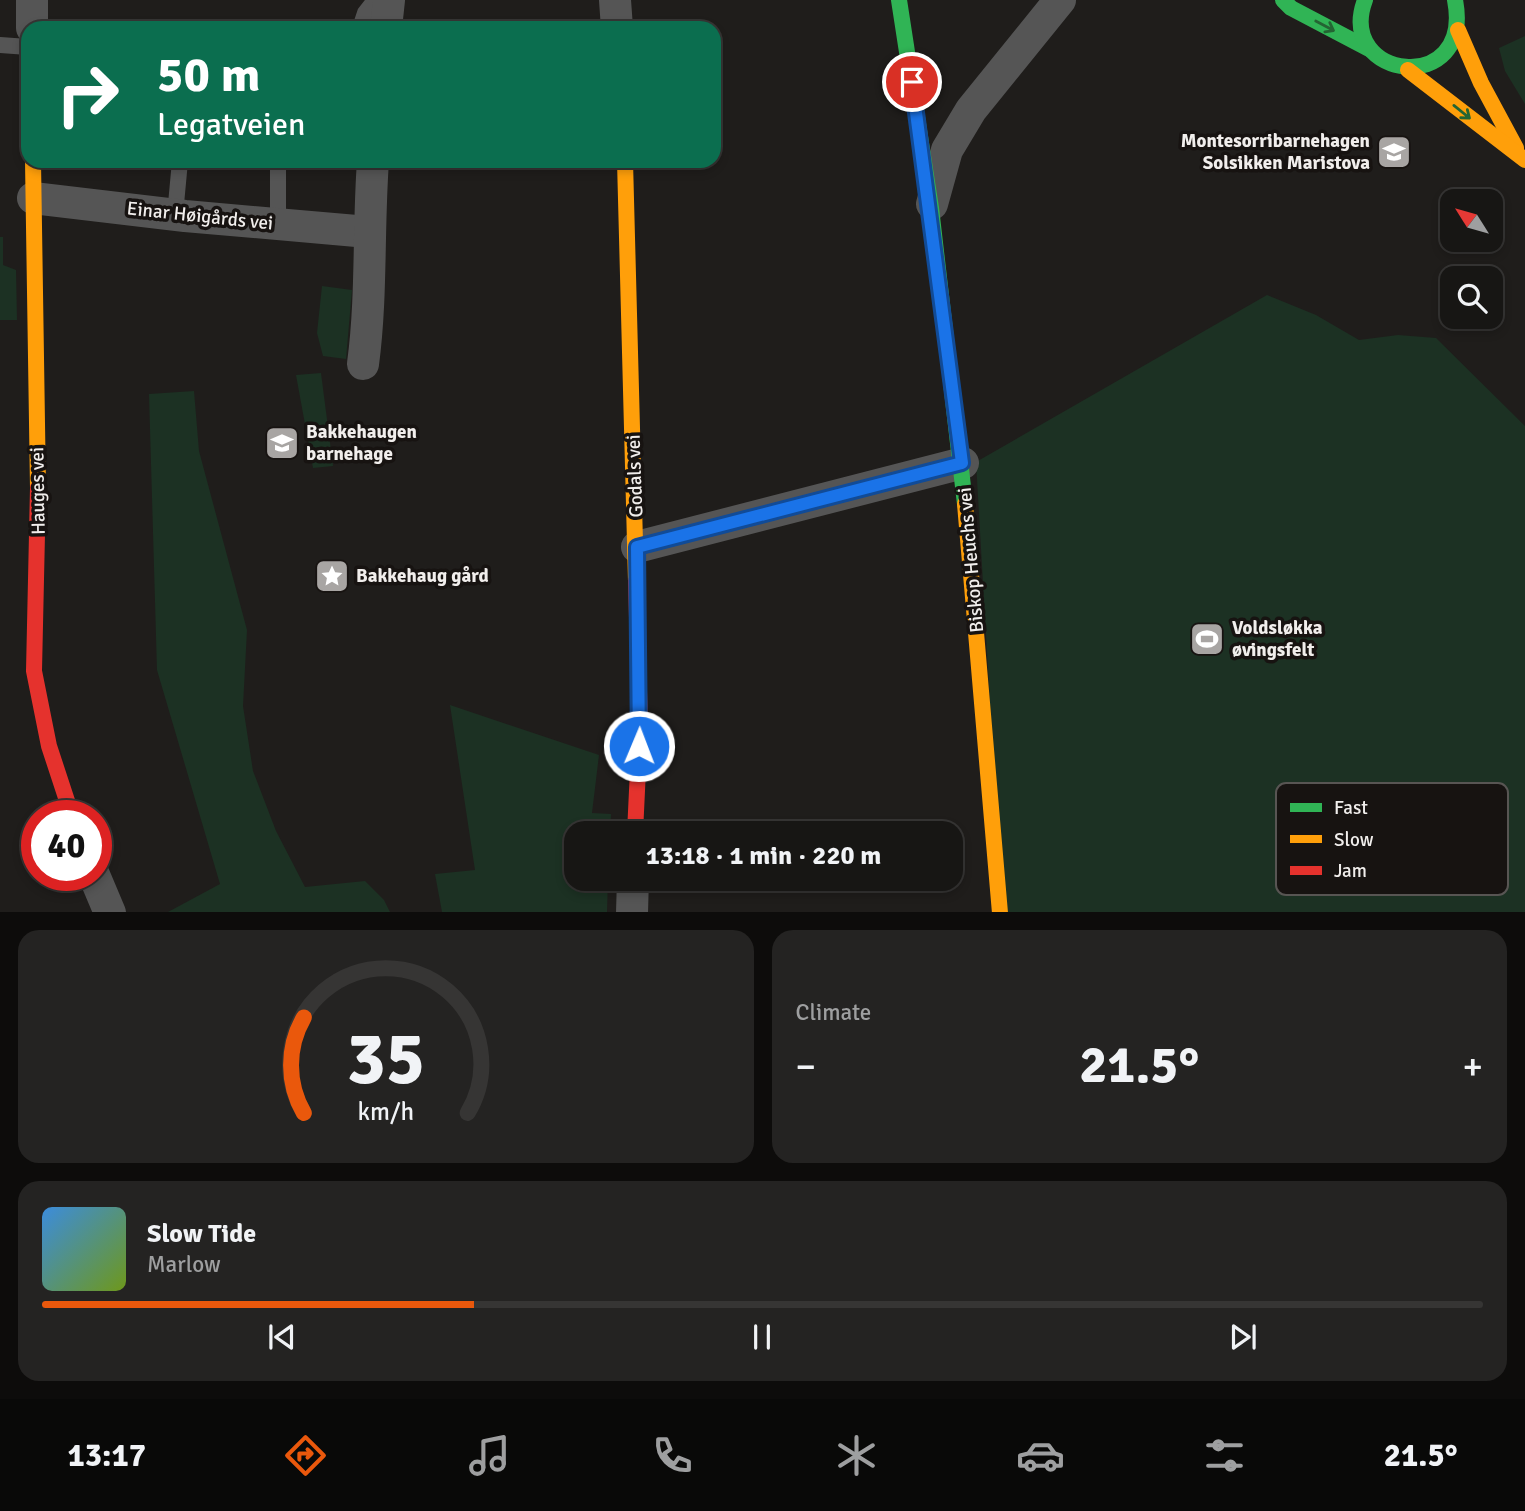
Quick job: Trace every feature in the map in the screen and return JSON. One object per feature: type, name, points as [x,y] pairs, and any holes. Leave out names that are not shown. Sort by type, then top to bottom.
[{"type":"street","points":[[32,0],[32,21]]},
{"type":"street","points":[[387,21],[389,0]]},
{"type":"street","points":[[615,0],[616,21]]},
{"type":"street","name":"Biskop Heuchs vei","points":[[899,0],[931,208],[962,463],[1000,912]]},
{"type":"street","name":"Biskop Heuchs vei","points":[[931,208],[947,150],[971,110],[1059,0]]},
{"type":"street","points":[[1283,0],[1291,8],[1370,49],[1386,64],[1409,70],[1522,157]]},
{"type":"street","points":[[1365,0],[1360,21],[1370,49]]},
{"type":"street","points":[[1455,0],[1458,30],[1481,83],[1522,157]]},
{"type":"street","points":[[1409,70],[1431,65],[1440,59],[1455,41],[1458,30]]},
{"type":"street","name":"Hauges vei","points":[[33,168],[39,548],[34,671],[49,746],[67,800]]},
{"type":"street","points":[[363,364],[367,333],[368,232],[373,168]]},
{"type":"street","name":"Godals vei","points":[[625,168],[640,727],[636,821]]},
{"type":"street","name":"Einar Høigårds vei","points":[[33,198],[174,215],[368,232]]},
{"type":"street","points":[[637,547],[962,463]]},
{"type":"street","points":[[101,891],[110,912]]},
{"type":"street","points":[[632,912],[633,891]]},
{"type":"lane","points":[[362,21],[375,0]]},
{"type":"lane","points":[[0,45],[21,46]]},
{"type":"lane","points":[[174,215],[179,168]]},
{"type":"lane","points":[[278,168],[278,224]]},
{"type":"green space","points":[[1525,36],[1525,104],[1505,71],[1499,48]]},
{"type":"green space","points":[[0,237],[3,237],[3,265],[16,270],[17,320],[0,320]]},
{"type":"green space","points":[[322,286],[352,290],[346,359],[323,356],[317,333]]},
{"type":"green space","points":[[1267,295],[1316,315],[1359,340],[1398,335],[1436,338],[1525,426],[1525,912],[1002,912],[976,462]]},
{"type":"green space","points":[[321,373],[333,466],[313,468],[296,375]]},
{"type":"green space","points":[[194,391],[199,451],[247,630],[243,706],[253,771],[276,831],[305,887],[365,881],[384,900],[390,912],[168,912],[220,884],[157,670],[149,394]]},
{"type":"green space","points":[[450,705],[599,755],[592,813],[611,814],[611,821],[564,821],[564,891],[608,891],[607,912],[442,912],[435,874],[475,870]]},
{"type":"traffic: fast","points":[[899,0],[931,208],[965,504]]},
{"type":"traffic: fast","points":[[1283,0],[1291,8],[1369,49]]},
{"type":"traffic: fast","points":[[1365,0],[1361,27],[1369,48],[1385,61],[1406,67],[1427,64],[1445,53],[1455,31],[1455,0]]},
{"type":"traffic: slow","points":[[1458,30],[1481,83],[1516,148]]},
{"type":"traffic: slow","points":[[1408,70],[1525,160]]},
{"type":"traffic: slow","points":[[33,168],[38,488]]},
{"type":"traffic: slow","points":[[625,168],[636,581]]},
{"type":"traffic: slow","points":[[965,504],[1000,912]]},
{"type":"traffic: jam","points":[[38,488],[34,671],[49,746],[67,800]]},
{"type":"traffic: jam","points":[[636,581],[640,727],[636,821]]},
{"type":"place","name":"Montesorribarnehagen Solsikken Maristova","points":[[1394,152]]},
{"type":"place","name":"Bakkehaugen barnehage","points":[[282,443]]},
{"type":"place","name":"Bakkehaug gård","points":[[332,576]]},
{"type":"place","name":"Voldsløkka øvingsfelt","points":[[1207,639]]},
{"type":"route","points":[[639,746],[637,547],[962,463],[931,208],[912,82]]}]
